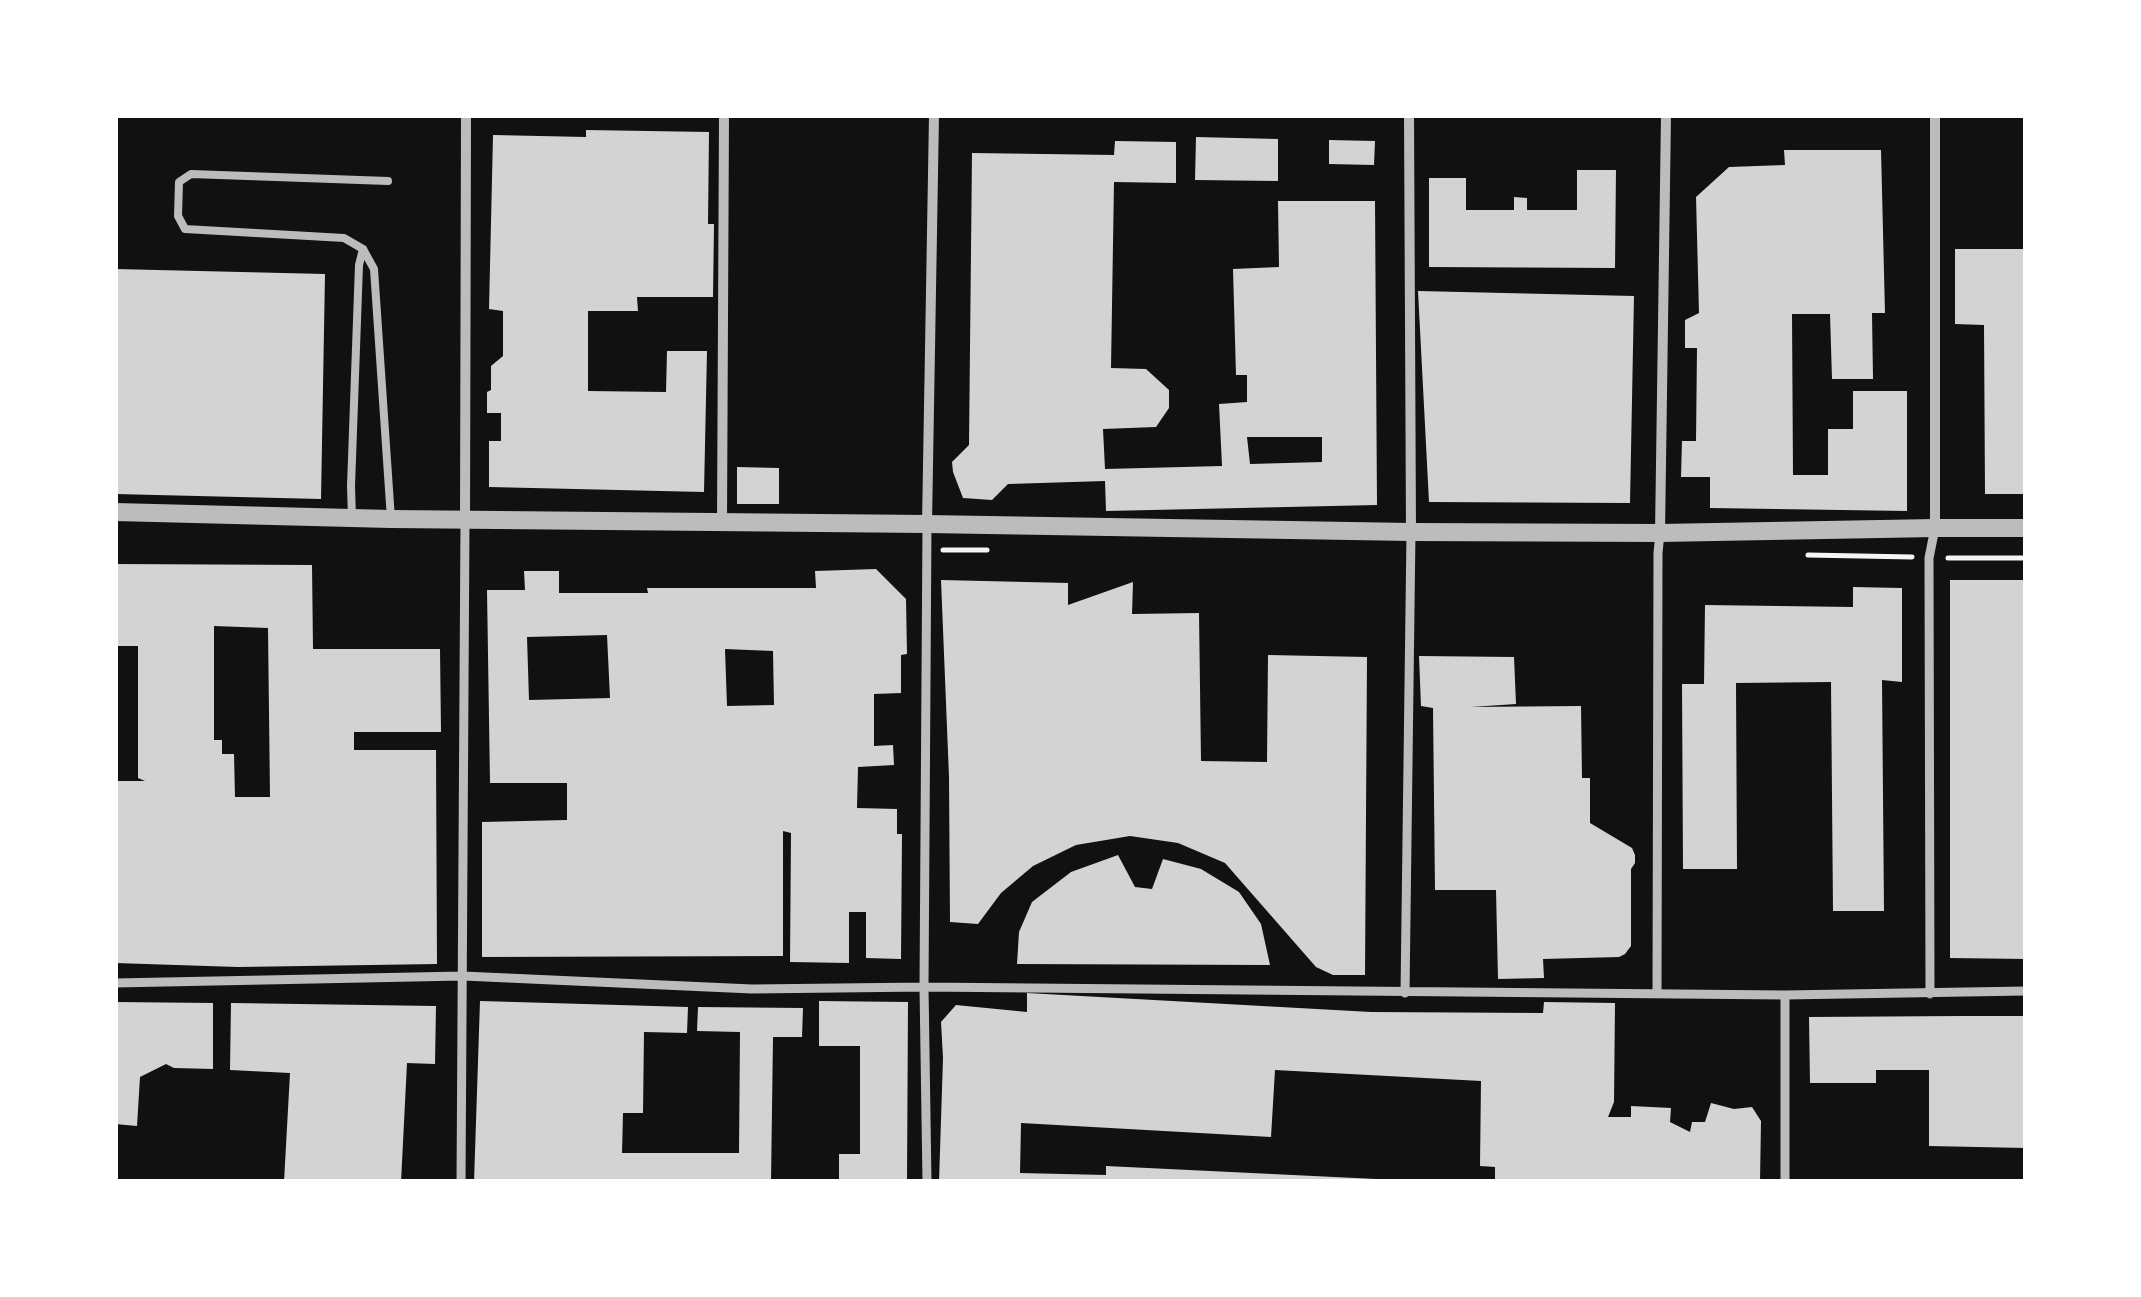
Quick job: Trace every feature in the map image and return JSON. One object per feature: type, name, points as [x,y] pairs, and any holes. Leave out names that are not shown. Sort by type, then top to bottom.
[{"type":"street","points":[[461,1182],[466,115]]},
{"type":"street","points":[[722,522],[724,115]]},
{"type":"street","points":[[927,1182],[927,524],[934,115]]},
{"type":"street","points":[[1405,993],[1411,532],[1409,115]]},
{"type":"street","points":[[1657,994],[1658,553],[1666,115]]},
{"type":"street","points":[[1930,994],[1929,558],[1934,528],[1935,115]]},
{"type":"street","points":[[115,512],[391,520],[1411,532],[2026,528]]},
{"type":"street","points":[[115,983],[463,976],[752,990],[924,987],[1785,995],[2026,992]]},
{"type":"street","points":[[1785,995],[1785,1182]]},
{"type":"lane","points":[[388,181],[191,174],[179,182],[178,216],[186,229],[344,238],[364,248],[374,269],[391,520]]},
{"type":"lane","points":[[352,518],[359,264],[364,248]]},
{"type":"building","points":[[586,130],[709,132],[708,224],[714,224],[713,297],[637,297],[638,311],[588,311],[588,391],[666,392],[667,351],[707,351],[704,492],[489,487],[489,441],[501,441],[501,413],[487,413],[487,392],[491,390],[491,366],[503,356],[503,311],[489,309],[493,135],[586,137]]},
{"type":"building","points":[[1196,137],[1278,139],[1278,181],[1195,180]]},
{"type":"building","points":[[1329,140],[1375,141],[1374,165],[1329,164]]},
{"type":"building","points":[[1115,141],[1176,142],[1176,183],[1114,182],[1111,368],[1146,369],[1169,390],[1169,408],[1156,427],[1103,429],[1105,469],[1222,466],[1219,404],[1247,402],[1247,375],[1236,375],[1233,269],[1279,267],[1278,201],[1375,201],[1377,505],[1106,511],[1105,481],[1008,484],[992,500],[963,498],[952,462],[969,445],[972,153],[1114,155]],"holes":[[[1247,437],[1322,437],[1322,462],[1250,464]]]},
{"type":"building","points":[[1784,150],[1881,150],[1885,313],[1872,313],[1873,379],[1832,379],[1830,314],[1792,314],[1793,475],[1828,475],[1828,429],[1853,429],[1853,391],[1907,391],[1907,511],[1710,508],[1710,477],[1681,477],[1682,441],[1696,441],[1697,348],[1685,348],[1685,320],[1699,313],[1696,197],[1729,167],[1785,165]]},
{"type":"building","points":[[1577,170],[1616,170],[1615,268],[1429,267],[1429,178],[1466,178],[1466,210],[1514,210],[1514,197],[1527,198],[1527,210],[1577,210]]},
{"type":"building","points":[[1955,249],[2026,249],[2026,494],[1985,494],[1984,325],[1955,324]]},
{"type":"building","points":[[115,269],[325,274],[321,499],[115,494]]},
{"type":"building","points":[[1418,291],[1634,296],[1630,503],[1429,502]]},
{"type":"building","points":[[737,467],[779,468],[779,504],[737,504]]},
{"type":"building","points":[[115,564],[312,565],[313,649],[440,649],[441,732],[354,732],[354,750],[436,750],[437,964],[238,967],[115,963],[115,781],[145,781],[138,778],[138,646],[115,646]],"holes":[[[214,626],[268,628],[270,797],[235,797],[234,754],[222,754],[222,740],[214,740]]]},
{"type":"building","points":[[876,569],[906,599],[907,654],[901,655],[901,693],[874,694],[874,746],[893,745],[894,765],[858,767],[857,808],[897,809],[897,834],[902,834],[901,959],[866,958],[866,912],[849,912],[849,963],[790,962],[791,833],[783,831],[783,956],[482,957],[482,822],[567,820],[567,783],[490,783],[487,590],[525,590],[524,571],[559,571],[559,593],[648,593],[647,588],[816,588],[815,571]],"holes":[[[607,635],[610,698],[529,700],[527,637]],[[725,649],[773,651],[774,705],[727,706]]]},
{"type":"building","points":[[941,580],[1068,583],[1068,605],[1133,582],[1132,614],[1199,613],[1201,761],[1267,762],[1268,655],[1367,657],[1365,975],[1333,975],[1316,967],[1225,863],[1178,843],[1130,836],[1076,845],[1033,866],[1001,893],[978,924],[950,922]]},
{"type":"building","points":[[1950,580],[2026,580],[2026,959],[1950,958]]},
{"type":"building","points":[[1853,587],[1902,588],[1902,682],[1882,680],[1884,911],[1833,911],[1831,682],[1736,683],[1737,869],[1683,869],[1682,684],[1704,684],[1705,605],[1853,607]]},
{"type":"building","points":[[1419,656],[1514,657],[1516,704],[1471,707],[1581,706],[1582,778],[1590,778],[1590,823],[1632,848],[1635,855],[1631,869],[1631,946],[1625,954],[1543,959],[1544,978],[1498,979],[1496,890],[1435,890],[1433,708],[1421,706]]},
{"type":"building","points":[[1118,855],[1135,887],[1152,889],[1163,859],[1201,869],[1239,892],[1261,924],[1270,965],[1017,964],[1019,932],[1032,902],[1071,872]]},
{"type":"building","points":[[1027,993],[1371,1012],[1543,1013],[1544,1002],[1615,1003],[1614,1102],[1608,1117],[1631,1117],[1631,1106],[1671,1108],[1670,1122],[1690,1132],[1692,1122],[1705,1122],[1711,1103],[1734,1109],[1752,1107],[1761,1121],[1760,1182],[1495,1182],[1495,1167],[1480,1166],[1481,1081],[1275,1070],[1271,1137],[1021,1123],[1020,1173],[1106,1175],[1106,1166],[1376,1179],[1375,1182],[939,1182],[941,1022],[956,1005],[1027,1012]]},
{"type":"building","points":[[480,1001],[688,1007],[687,1033],[644,1032],[643,1113],[623,1113],[622,1153],[739,1153],[740,1032],[697,1031],[698,1007],[803,1008],[802,1037],[773,1037],[771,1182],[474,1182]]},
{"type":"building","points":[[819,1001],[908,1002],[907,1182],[839,1182],[839,1154],[860,1154],[860,1046],[819,1046]]},
{"type":"building","points":[[115,1002],[213,1003],[213,1069],[174,1068],[166,1064],[140,1077],[137,1126],[115,1124]]},
{"type":"building","points":[[231,1003],[436,1006],[435,1064],[407,1063],[401,1182],[284,1182],[290,1073],[230,1070]]},
{"type":"building","points":[[2026,1016],[2026,1148],[1929,1146],[1929,1070],[1876,1070],[1876,1083],[1810,1083],[1809,1017]]}]
